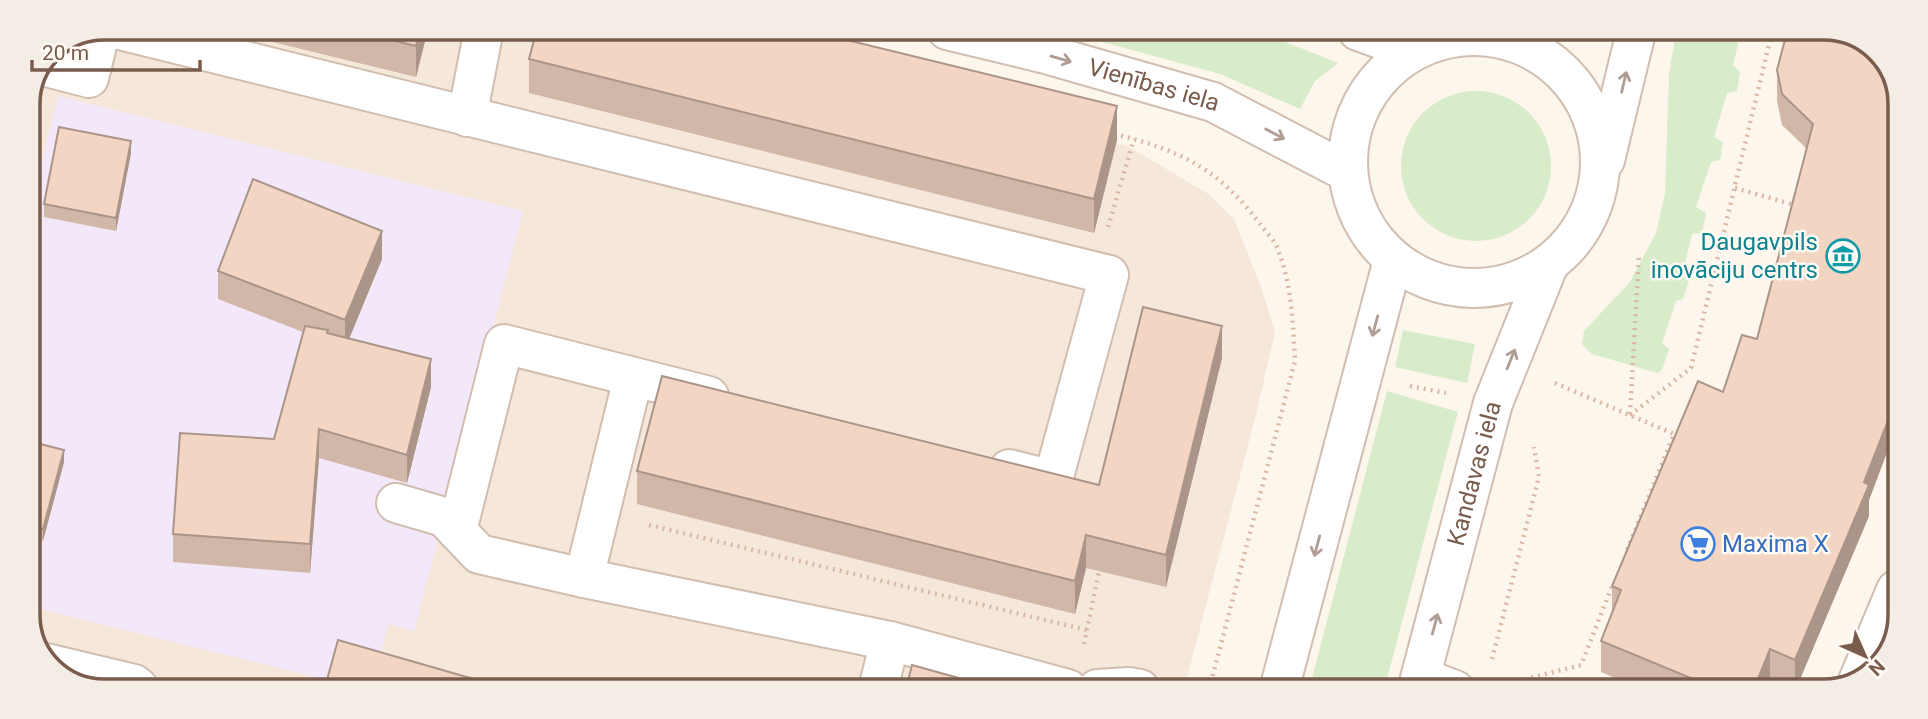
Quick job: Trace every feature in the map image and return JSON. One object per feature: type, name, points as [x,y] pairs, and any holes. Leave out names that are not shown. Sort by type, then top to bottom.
[{"type":"street","points":[[52,68],[89,78],[98,40]]},
{"type":"street","points":[[160,40],[1109,275],[1053,480],[972,460]]},
{"type":"street","points":[[467,117],[482,40]]},
{"type":"street","name":"Vienības iela","points":[[988,40],[1213,102],[1347,172]]},
{"type":"street","points":[[1383,40],[1413,51]]},
{"type":"street","name":"Kandavas iela","points":[[1445,40],[1413,51],[1384,74],[1363,102],[1350,136],[1347,172],[1354,205],[1370,236],[1393,260],[1430,281],[1471,289],[1512,283],[1549,264],[1579,233],[1596,194],[1634,40]]},
{"type":"street","name":"Kandavas iela","points":[[1509,40],[1532,50],[1566,76],[1589,111],[1600,138],[1602,172]]},
{"type":"street","points":[[1282,679],[1393,260]]},
{"type":"street","name":"Kandavas iela","points":[[1433,679],[1493,403],[1549,264]]},
{"type":"street","points":[[457,531],[505,344],[741,404]]},
{"type":"street","points":[[584,578],[633,378]]},
{"type":"street","points":[[396,503],[444,517],[479,554],[891,641],[1031,679]]},
{"type":"street","points":[[1865,663],[1888,609]]},
{"type":"street","points":[[881,679],[891,641]]},
{"type":"street","points":[[70,669],[113,679]]},
{"type":"path","points":[[1630,415],[1691,368],[1770,40]]},
{"type":"path","points":[[1109,132],[1149,142],[1200,164],[1240,198],[1278,249],[1292,306],[1295,361],[1212,679]]},
{"type":"path","points":[[1094,271],[1134,139]]},
{"type":"path","points":[[1735,188],[1806,209]]},
{"type":"path","points":[[1630,415],[1639,254]]},
{"type":"path","points":[[1543,378],[1674,434],[1622,562]]},
{"type":"path","points":[[1401,384],[1450,394]]},
{"type":"path","points":[[1490,664],[1539,477]]},
{"type":"path","points":[[601,514],[1087,630]]},
{"type":"path","points":[[1082,654],[1099,571]]},
{"type":"path","points":[[1523,679],[1581,665],[1617,575]]},
{"type":"shaded area","points":[[104,40],[697,40],[1128,146],[1210,195],[1234,219],[1262,290],[1275,332],[1187,679],[104,679],[84,675],[65,666],[53,654],[45,639],[40,619],[41,92],[51,69],[59,59],[80,45]]},
{"type":"shaded area","points":[[58,96],[523,211],[414,631],[388,624],[374,679],[324,679],[40,609],[40,168]]},
{"type":"green space","points":[[1095,40],[1280,40],[1338,63],[1315,81],[1300,109],[1220,74]]},
{"type":"green space","points":[[1675,40],[1739,40],[1733,65],[1740,72],[1737,91],[1727,93],[1714,137],[1723,142],[1720,160],[1711,162],[1696,207],[1706,213],[1702,233],[1692,234],[1682,275],[1689,281],[1683,299],[1676,301],[1662,343],[1669,349],[1662,370],[1657,373],[1592,354],[1582,344],[1584,331],[1630,282],[1656,233],[1665,193],[1669,74]]},
{"type":"green space","points":[[1476,91],[1505,96],[1529,113],[1546,137],[1551,166],[1546,195],[1529,219],[1505,236],[1476,241],[1447,236],[1423,219],[1406,195],[1401,166],[1406,137],[1423,113],[1447,96]]},
{"type":"green space","points":[[1403,330],[1475,344],[1467,383],[1395,367]]},
{"type":"green space","points":[[1387,391],[1458,412],[1387,679],[1312,679]]},
{"type":"building","points":[[391,40],[417,40],[416,46]]},
{"type":"building","points":[[534,40],[847,40],[1117,106],[1094,199],[529,59]]},
{"type":"building","points":[[1785,40],[1836,41],[1859,51],[1875,65],[1887,92],[1888,421],[1864,482],[1869,485],[1795,660],[1770,649],[1758,679],[1693,679],[1601,641],[1621,590],[1612,586],[1698,381],[1723,392],[1742,335],[1757,339],[1813,124],[1782,94],[1777,70]]},
{"type":"building","points":[[59,127],[131,141],[116,218],[44,204]]},
{"type":"building","points":[[253,179],[382,231],[345,320],[218,271]]},
{"type":"building","points":[[1143,307],[1222,326],[1166,555],[1086,535],[1075,581],[637,471],[662,376],[1099,485]]},
{"type":"building","points":[[305,326],[431,359],[407,455],[319,429],[310,544],[173,534],[180,433],[274,439]]},
{"type":"building","points":[[40,444],[64,450],[43,529],[40,528]]},
{"type":"building","points":[[338,640],[474,679],[327,679]]},
{"type":"building","points":[[912,665],[962,679],[908,679]]},
{"type":"place","name":"Daugavpils inovāciju centrs","points":[[1843,256]]},
{"type":"place","name":"Maxima X","points":[[1698,544]]}]
